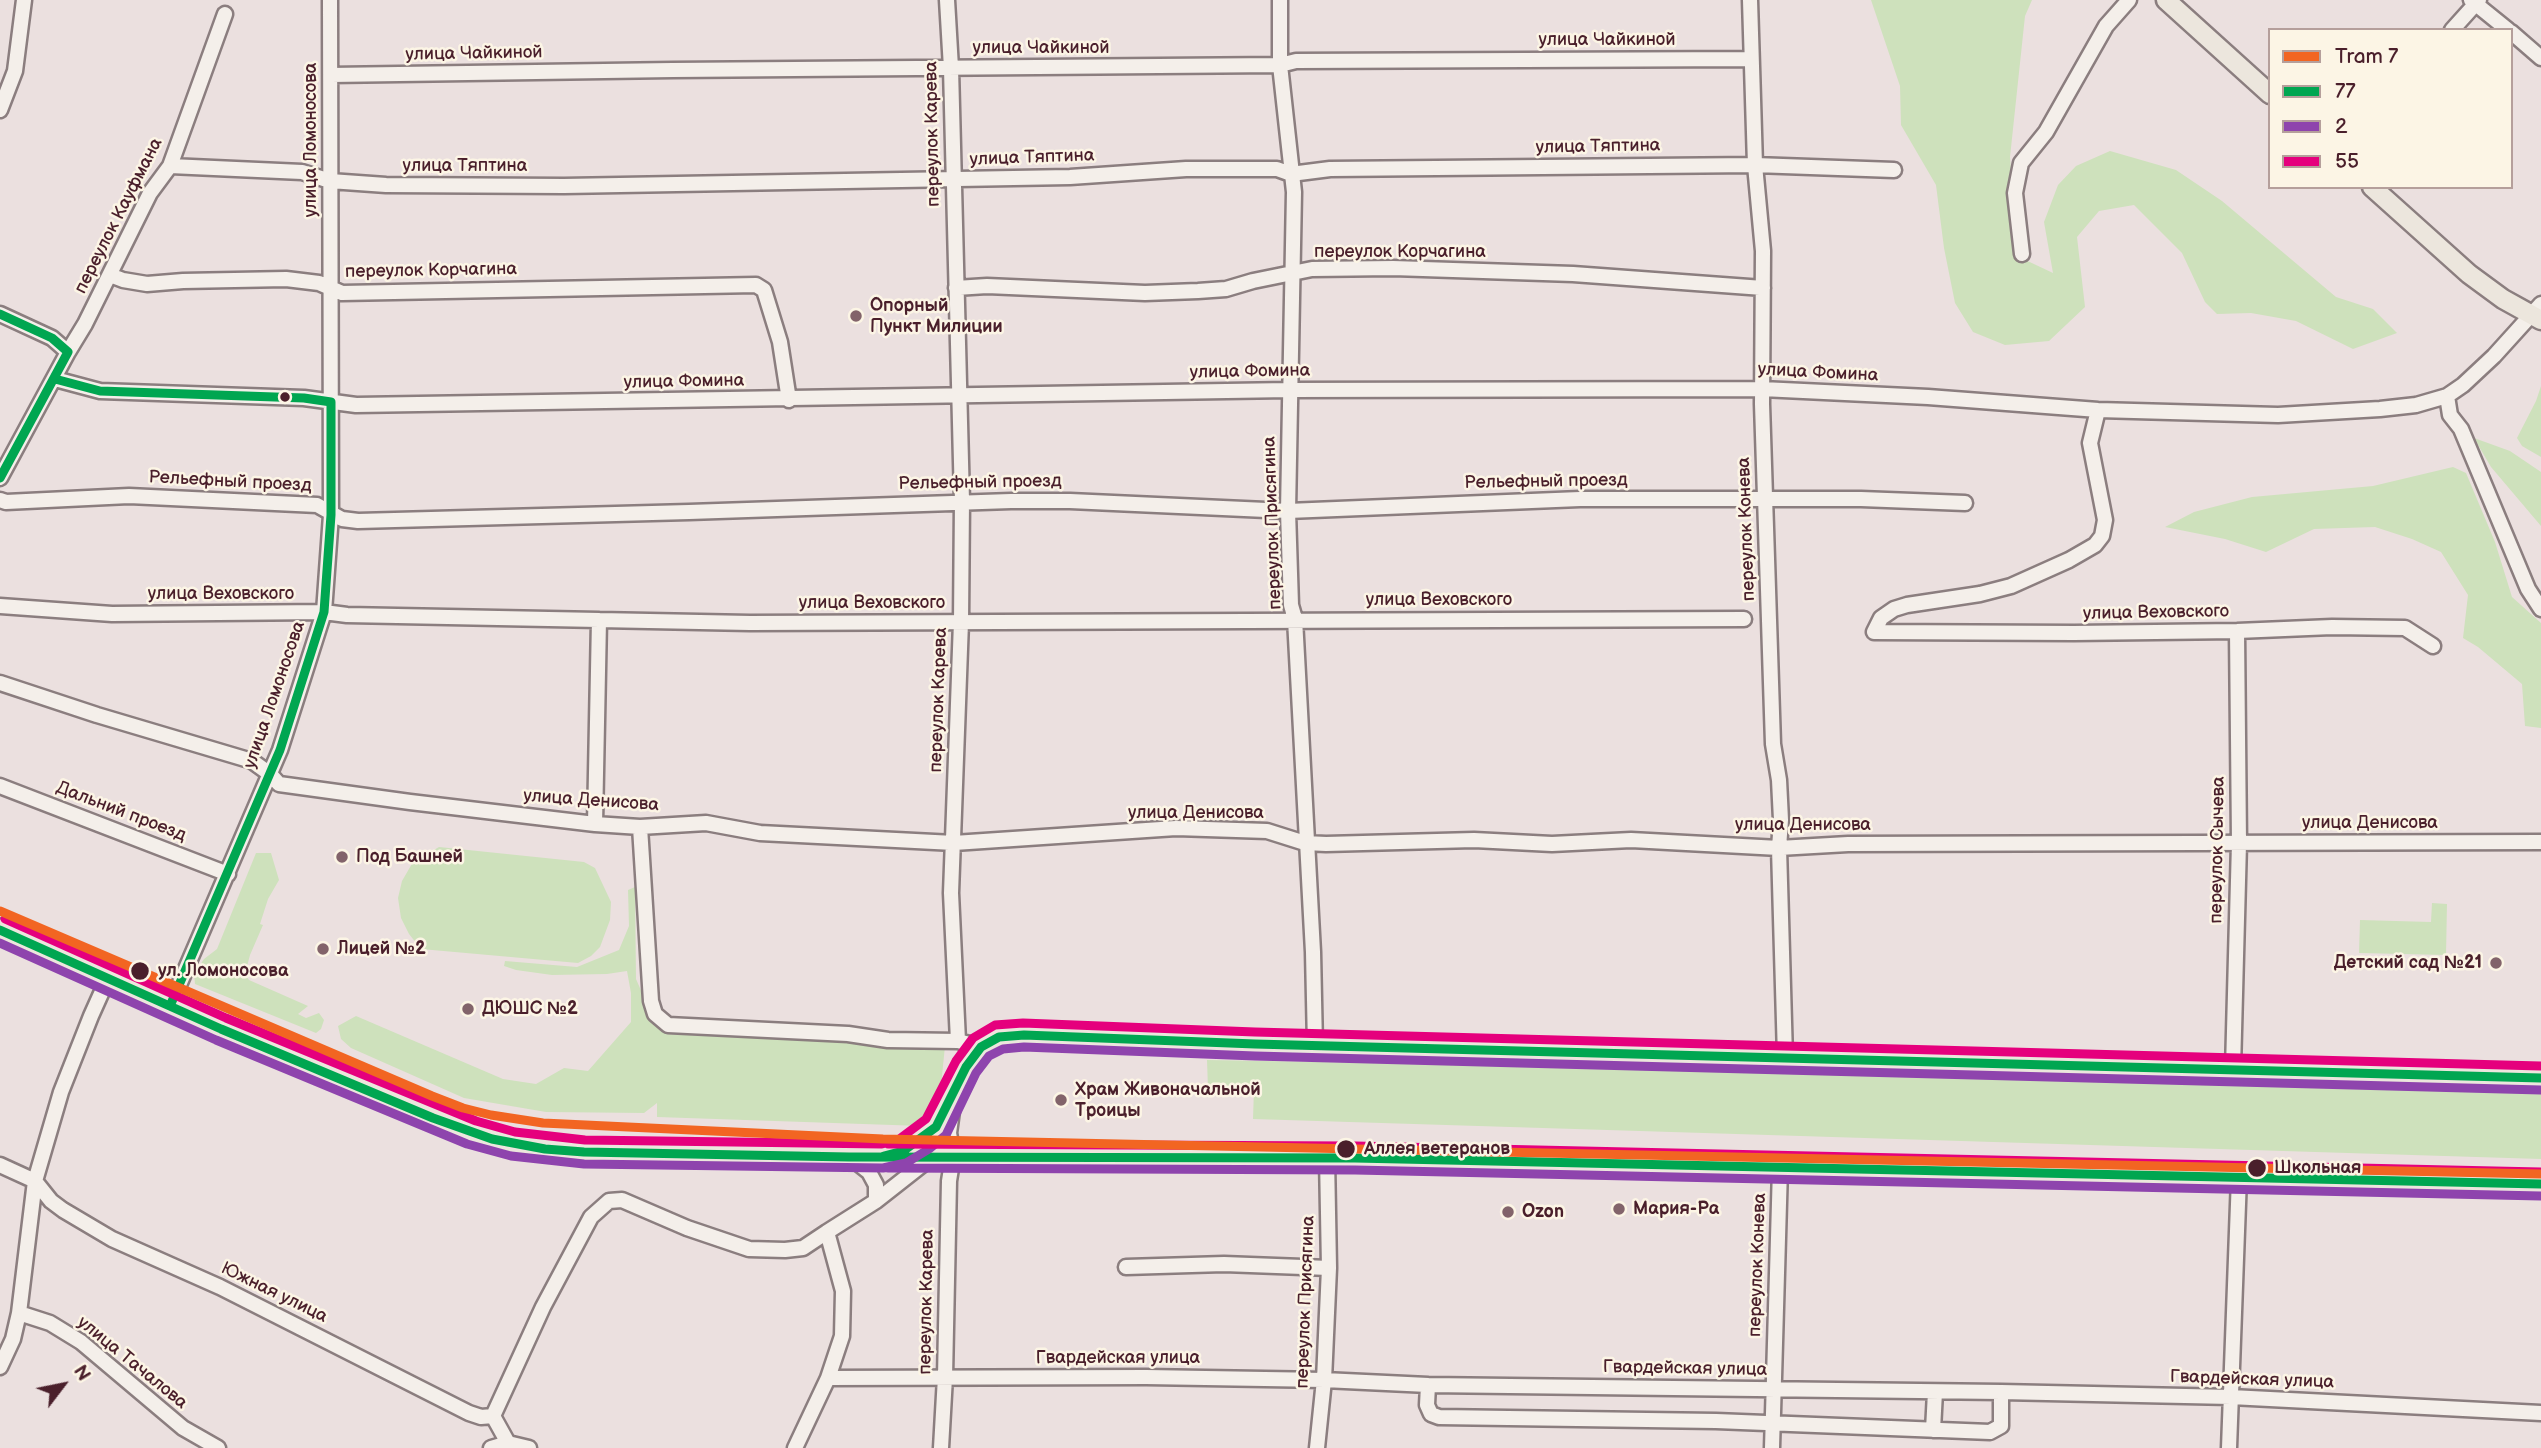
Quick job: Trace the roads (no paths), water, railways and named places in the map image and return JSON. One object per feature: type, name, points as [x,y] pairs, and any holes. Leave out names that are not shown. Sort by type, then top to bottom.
[{"type":"highway","points":[[0,930],[170,1006],[472,1133],[513,1144],[584,1152],[849,1157],[1327,1157],[2541,1184]]},
{"type":"highway","points":[[883,1156],[903,1151],[930,1133],[943,1116],[966,1067],[981,1047],[999,1037],[1024,1035],[1315,1046],[2541,1078]]},
{"type":"main road","points":[[2166,0],[2268,92]]},
{"type":"main road","points":[[2374,189],[2469,274],[2503,299],[2538,313]]},
{"type":"street","points":[[0,110],[15,71],[24,0]]},
{"type":"street","name":"улица Ломоносова","points":[[170,1006],[270,774],[324,612],[331,515],[330,0]]},
{"type":"street","name":"переулок Карева","points":[[947,0],[962,501],[961,622],[951,893],[958,1041]]},
{"type":"street","name":"переулок Присягина","points":[[1280,0],[1280,65],[1294,192],[1288,511],[1291,605],[1295,619],[1313,952],[1315,1046]]},
{"type":"street","name":"переулок Конева","points":[[1750,0],[1755,165],[1763,251],[1762,389],[1773,744],[1779,780],[1781,820],[1779,849],[1785,1057]]},
{"type":"street","points":[[2022,254],[2015,193],[2021,163],[2046,132],[2106,26],[2129,0]]},
{"type":"street","points":[[2454,28],[2475,1],[2506,28]]},
{"type":"street","name":"переулок Кауфмана","points":[[0,478],[85,324],[150,193],[170,166],[225,14]]},
{"type":"street","points":[[2513,34],[2541,58]]},
{"type":"street","name":"улица Чайкиной","points":[[331,75],[1280,65],[1296,61],[1751,59]]},
{"type":"street","name":"улица Тяптина","points":[[170,166],[302,172],[330,181],[386,185],[564,186],[1070,177],[1186,169],[1277,169],[1292,174],[1330,169],[1755,165],[1895,170]]},
{"type":"street","name":"переулок Корчагина","points":[[956,288],[987,286],[1145,293],[1198,291],[1226,289],[1312,269],[1406,269],[1573,274],[1763,288]]},
{"type":"street","name":"переулок Корчагина","points":[[110,275],[147,284],[286,279],[319,283],[342,293],[756,285],[764,290],[780,342],[789,400]]},
{"type":"street","points":[[2538,313],[2463,385],[2446,396],[2450,415],[2461,429],[2528,589],[2541,609]]},
{"type":"street","points":[[0,314],[52,338],[68,352]]},
{"type":"street","name":"улица Фомина","points":[[55,379],[100,391],[304,398],[356,405],[1289,390],[1762,389],[1928,397],[2098,410],[2278,415],[2380,410],[2416,405],[2446,396]]},
{"type":"street","name":"улица Веховского","points":[[2098,410],[2090,443],[2105,520],[2102,536],[2095,545],[2011,586],[1894,609],[1881,618],[1874,632],[2404,628],[2433,646]]},
{"type":"street","name":"Рельефный проезд","points":[[0,500],[6,502],[130,496],[290,503],[317,505],[331,515],[358,521],[962,501],[1070,501],[1288,511],[1580,499],[1766,498],[1965,503]]},
{"type":"street","name":"улица Веховского","points":[[0,606],[112,614],[324,612],[347,615],[599,620],[961,622],[1744,619]]},
{"type":"street","points":[[595,824],[599,620]]},
{"type":"street","name":"переулок Сычева","points":[[2234,1069],[2239,843],[2237,631]]},
{"type":"street","name":"улица Денисова","points":[[0,683],[252,761],[279,784],[595,824],[640,827],[706,823],[760,833],[954,843],[1176,828],[1267,831],[1305,842],[1474,840],[1552,844],[1631,840],[1779,849],[1861,844],[2541,842]]},
{"type":"street","name":"Дальний проезд","points":[[0,786],[228,874]]},
{"type":"street","points":[[640,827],[651,1000],[655,1014],[668,1025],[848,1034],[888,1040],[958,1041],[981,1047]]},
{"type":"street","points":[[0,1367],[13,1339],[19,1312],[35,1181],[61,1092],[108,978]]},
{"type":"street","name":"переулок Карева","points":[[941,1448],[949,1181],[953,1156],[949,1133],[955,1088]]},
{"type":"street","points":[[849,1157],[869,1172],[876,1185],[876,1201]]},
{"type":"street","points":[[508,1443],[493,1416],[543,1307],[591,1217],[609,1201],[615,1199],[699,1233],[749,1249],[803,1248],[876,1201],[932,1157]]},
{"type":"street","name":"переулок Присягина","points":[[1317,1448],[1324,1380],[1329,1268],[1327,1157]]},
{"type":"street","name":"Южная улица","points":[[0,1164],[35,1181],[51,1201],[63,1210],[113,1239],[220,1287],[469,1413],[481,1417],[493,1416]]},
{"type":"street","name":"переулок Конева","points":[[1772,1448],[1780,1168]]},
{"type":"street","points":[[2229,1448],[2239,1177]]},
{"type":"street","points":[[795,1448],[828,1378],[842,1336],[843,1291],[827,1232]]},
{"type":"street","points":[[1126,1267],[1224,1264],[1329,1268]]},
{"type":"street","name":"улица Тачалова","points":[[19,1312],[50,1323],[81,1342],[183,1428],[218,1448]]},
{"type":"street","name":"Гвардейская улица","points":[[828,1378],[1324,1380],[1428,1385],[2001,1392],[2231,1397],[2541,1412]]},
{"type":"street","points":[[1428,1385],[1427,1405],[1431,1414],[1439,1417],[1772,1423],[1933,1430],[1997,1430],[2001,1426],[2001,1392]]},
{"type":"street","points":[[1933,1430],[1935,1392]]},
{"type":"street","points":[[491,1448],[508,1443],[529,1448]]},
{"type":"tram line","name":"7","points":[[0,911],[432,1096],[491,1115],[543,1123],[883,1139],[2541,1174]]},
{"type":"place","name":"Опорный Пункт Милиции","points":[[856,316]]},
{"type":"place","name":"Под Башней","points":[[342,857]]},
{"type":"place","name":"Лицей №2","points":[[323,949]]},
{"type":"place","name":"Детский сад №21","points":[[2496,963]]},
{"type":"place","name":"ул. Ломоносова","points":[[140,971]]},
{"type":"place","name":"ДЮШС №2","points":[[468,1009]]},
{"type":"place","name":"Храм Живоначальной Троицы","points":[[1061,1100]]},
{"type":"place","name":"Аллея ветеранов","points":[[1346,1149]]},
{"type":"place","name":"Школьная","points":[[2257,1168]]},
{"type":"place","name":"Мария-Ра","points":[[1619,1209]]},
{"type":"place","name":"Ozon","points":[[1508,1212]]}]
